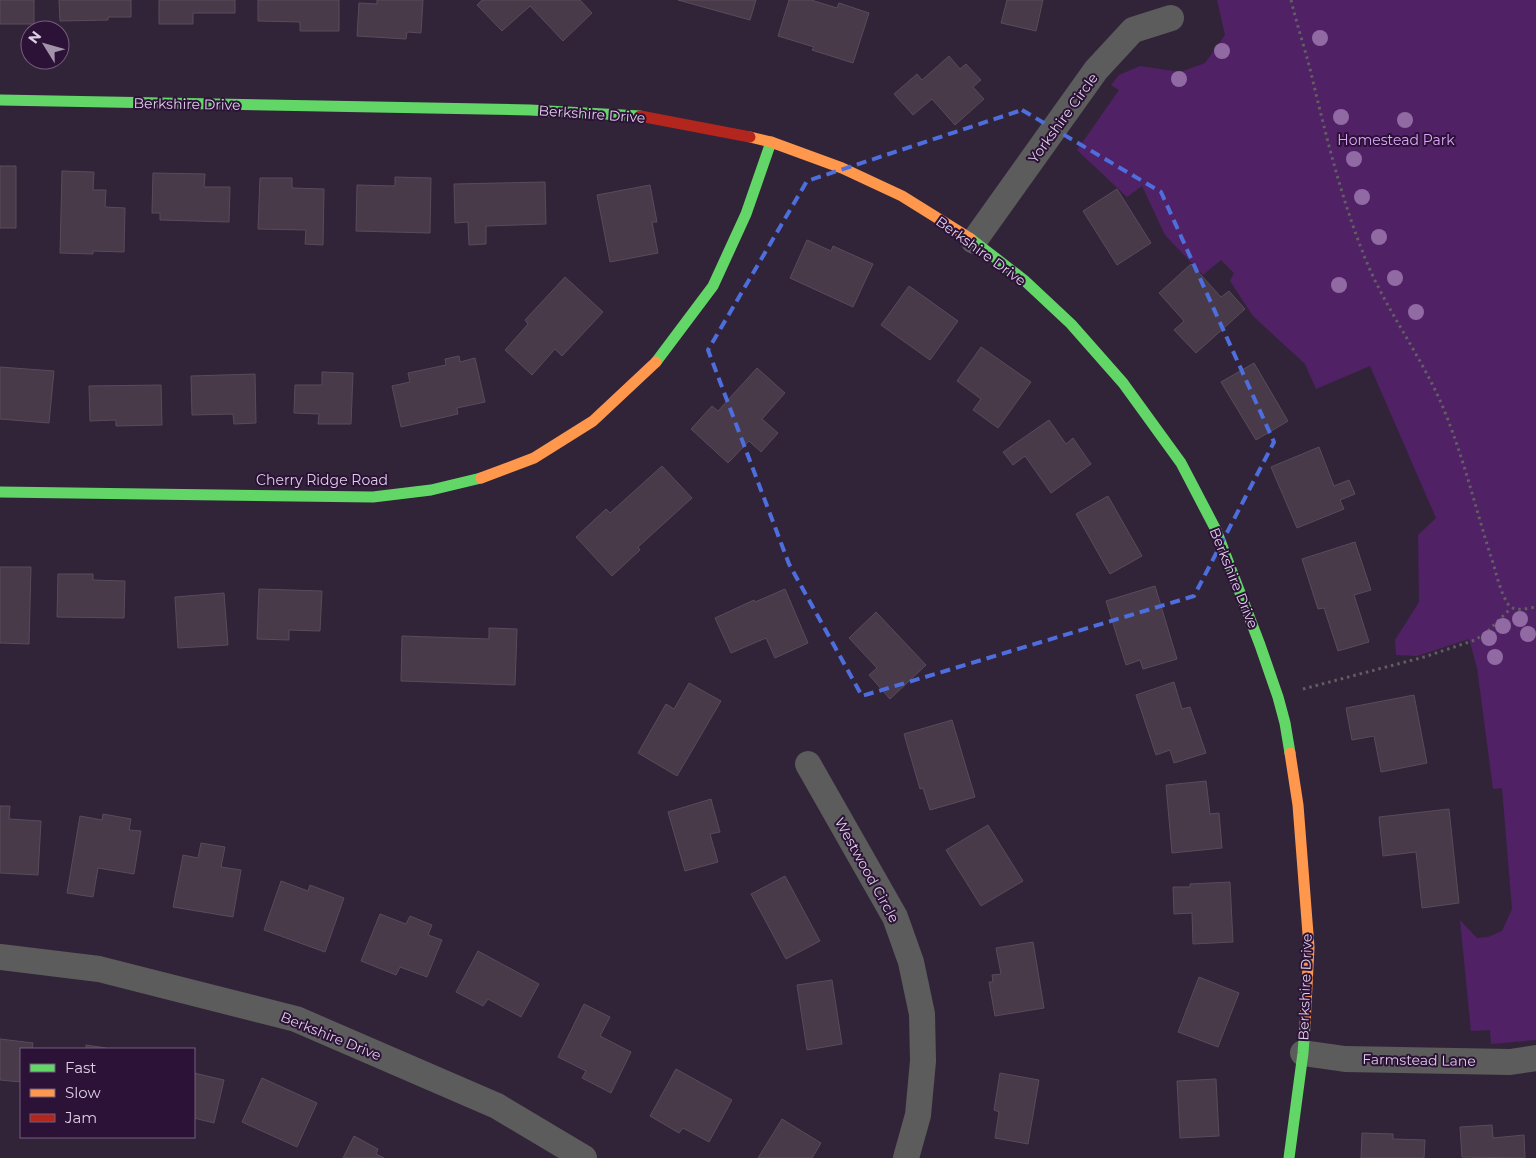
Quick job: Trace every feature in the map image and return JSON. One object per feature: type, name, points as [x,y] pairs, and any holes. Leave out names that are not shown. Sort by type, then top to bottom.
[{"type":"street","name":"Yorkshire Circle","points":[[974,242],[1096,70],[1133,30],[1171,18]]},
{"type":"street","name":"Berkshire Drive","points":[[0,100],[530,110],[634,115],[724,131],[770,142],[842,168],[902,196],[974,242],[1024,280],[1072,324],[1123,382],[1180,463],[1216,530],[1278,696],[1285,723],[1298,805],[1309,947],[1303,1053],[1289,1158]]},
{"type":"street","name":"Cherry Ridge Road","points":[[0,492],[373,497],[430,490],[486,477],[534,458],[593,421],[658,360],[713,286],[746,214],[770,142]]},
{"type":"street","name":"Westwood Circle","points":[[808,764],[894,916],[911,962],[922,1014],[923,1061],[918,1115],[906,1158]]},
{"type":"street","name":"Berkshire Drive","points":[[0,957],[99,969],[296,1018],[497,1106],[584,1158]]},
{"type":"street","name":"Farmstead Lane","points":[[1303,1053],[1345,1059],[1510,1062],[1536,1058]]},
{"type":"path","points":[[1292,0],[1335,171],[1354,231],[1371,271],[1430,380],[1447,418],[1460,452],[1476,508],[1508,604],[1516,609],[1536,607]]},
{"type":"path","points":[[1302,689],[1424,657],[1475,640],[1486,633],[1512,608]]},
{"type":"highlighted area","points":[[1022,110],[1161,192],[1274,442],[1194,596],[862,696],[789,564],[708,350],[807,181]]},
{"type":"green space","name":"Homestead Park","points":[[1217,0],[1536,0],[1536,1040],[1491,1044],[1490,1030],[1471,1031],[1460,920],[1477,938],[1488,937],[1502,931],[1512,909],[1502,788],[1493,789],[1477,668],[1469,639],[1417,656],[1396,655],[1395,640],[1419,602],[1418,535],[1436,518],[1370,366],[1316,389],[1305,364],[1253,316],[1230,281],[1234,273],[1221,260],[1203,275],[1165,235],[1142,186],[1127,197],[1077,150],[1119,90],[1111,85],[1119,75],[1140,66],[1180,72],[1205,63],[1225,35]]},
{"type":"building","points":[[0,0],[34,0],[34,20],[20,20],[20,24],[0,24]]},
{"type":"building","points":[[59,0],[131,0],[131,17],[108,17],[108,20],[60,20]]},
{"type":"building","points":[[159,0],[235,0],[235,13],[193,13],[193,24],[159,24]]},
{"type":"building","points":[[258,0],[339,0],[339,31],[300,31],[300,22],[258,21]]},
{"type":"building","points":[[377,0],[423,0],[421,33],[407,32],[406,39],[357,36],[359,3],[377,4]]},
{"type":"building","points":[[482,0],[580,0],[592,13],[563,41],[530,6],[502,31],[477,5]]},
{"type":"building","points":[[678,0],[756,0],[750,20]]},
{"type":"building","points":[[789,0],[811,0],[837,8],[839,3],[869,13],[853,63],[812,50],[814,47],[778,36]]},
{"type":"building","points":[[1007,0],[1043,0],[1036,31],[1001,23]]},
{"type":"building","points":[[949,56],[960,69],[966,64],[981,80],[973,87],[984,99],[955,125],[932,99],[913,115],[894,94],[917,74],[922,80]]},
{"type":"building","points":[[0,166],[16,166],[16,228],[0,228]]},
{"type":"building","points":[[62,171],[94,172],[93,190],[106,190],[105,207],[125,208],[124,252],[93,251],[93,254],[60,253]]},
{"type":"building","points":[[153,173],[205,174],[204,187],[230,187],[229,222],[160,220],[160,213],[152,213]]},
{"type":"building","points":[[395,177],[431,178],[430,233],[356,231],[357,185],[395,186]]},
{"type":"building","points":[[260,178],[292,178],[292,188],[324,189],[323,245],[305,244],[306,230],[258,229]]},
{"type":"building","points":[[545,182],[546,224],[486,226],[486,244],[469,245],[468,222],[455,223],[454,184]]},
{"type":"building","points":[[650,185],[657,222],[652,222],[658,253],[610,262],[597,195]]},
{"type":"building","points":[[1117,189],[1151,243],[1117,265],[1083,211]]},
{"type":"building","points":[[807,240],[831,251],[833,246],[873,264],[853,307],[790,278]]},
{"type":"building","points":[[1191,264],[1221,297],[1229,291],[1245,309],[1196,353],[1174,330],[1184,321],[1159,293]]},
{"type":"building","points":[[565,277],[603,312],[562,356],[555,349],[532,375],[505,350],[528,324],[525,320]]},
{"type":"building","points":[[909,286],[958,321],[930,360],[881,325]]},
{"type":"building","points":[[981,347],[1031,382],[998,428],[973,410],[981,399],[957,381]]},
{"type":"building","points":[[459,356],[460,362],[475,358],[485,402],[457,408],[458,414],[401,427],[392,386],[410,382],[408,373],[446,365],[445,359]]},
{"type":"building","points":[[1254,363],[1288,421],[1256,440],[1221,382]]},
{"type":"building","points":[[0,367],[54,371],[49,423],[0,419]]},
{"type":"building","points":[[757,368],[785,393],[762,419],[778,433],[761,452],[749,441],[728,463],[691,429],[712,406],[718,411]]},
{"type":"building","points":[[322,372],[353,373],[351,424],[318,424],[319,414],[294,413],[295,385],[322,385]]},
{"type":"building","points":[[255,374],[256,423],[234,424],[233,414],[192,415],[191,376]]},
{"type":"building","points":[[161,385],[162,425],[116,426],[116,420],[90,421],[89,386]]},
{"type":"building","points":[[1049,420],[1066,444],[1073,438],[1091,464],[1051,493],[1025,456],[1013,465],[1003,452]]},
{"type":"building","points":[[1319,447],[1334,486],[1349,480],[1355,494],[1340,500],[1344,509],[1297,528],[1271,467]]},
{"type":"building","points":[[662,466],[692,498],[638,547],[640,550],[612,576],[576,537],[606,509],[610,513]]},
{"type":"building","points":[[1108,496],[1142,556],[1110,574],[1076,514]]},
{"type":"building","points":[[1355,542],[1371,590],[1354,595],[1369,642],[1338,651],[1324,608],[1318,609],[1302,559]]},
{"type":"building","points":[[0,567],[31,567],[29,644],[0,643]]},
{"type":"building","points":[[58,574],[93,574],[93,580],[125,581],[124,618],[57,617]]},
{"type":"building","points":[[1155,586],[1177,659],[1143,669],[1140,660],[1126,665],[1106,601]]},
{"type":"building","points":[[259,589],[322,591],[320,631],[289,630],[289,640],[257,639]]},
{"type":"building","points":[[785,589],[808,643],[775,658],[766,638],[731,653],[715,618],[754,600],[755,602]]},
{"type":"building","points":[[224,593],[228,645],[178,648],[175,597]]},
{"type":"building","points":[[876,612],[926,665],[890,699],[869,675],[877,668],[849,638]]},
{"type":"building","points":[[489,628],[517,629],[515,685],[401,681],[402,636],[489,639]]},
{"type":"building","points":[[1174,682],[1182,709],[1190,707],[1206,753],[1174,763],[1170,750],[1156,755],[1136,695]]},
{"type":"building","points":[[689,683],[721,701],[677,776],[638,753],[666,704],[674,709]]},
{"type":"building","points":[[1414,695],[1427,763],[1381,772],[1374,736],[1352,740],[1346,708]]},
{"type":"building","points":[[952,720],[975,797],[930,810],[923,788],[920,789],[904,734]]},
{"type":"building","points":[[1206,781],[1210,814],[1219,813],[1222,848],[1172,853],[1166,785]]},
{"type":"building","points":[[711,799],[720,832],[710,834],[718,862],[685,871],[668,812]]},
{"type":"building","points":[[0,806],[10,806],[9,819],[41,821],[38,875],[0,873]]},
{"type":"building","points":[[1449,809],[1459,903],[1422,908],[1416,852],[1383,856],[1379,817]]},
{"type":"building","points":[[103,814],[131,819],[129,830],[141,831],[134,874],[98,868],[93,897],[67,893],[80,816],[102,820]]},
{"type":"building","points":[[988,825],[1023,881],[981,906],[946,850]]},
{"type":"building","points":[[201,843],[225,847],[221,867],[241,870],[233,917],[173,907],[183,855],[198,858]]},
{"type":"building","points":[[785,876],[820,941],[786,959],[751,894]]},
{"type":"building","points":[[281,881],[308,891],[310,885],[344,898],[325,952],[264,930]]},
{"type":"building","points":[[1230,882],[1233,942],[1193,944],[1192,913],[1174,914],[1173,887],[1190,887],[1190,884]]},
{"type":"building","points":[[380,914],[406,924],[410,916],[432,925],[428,935],[442,940],[427,977],[400,967],[396,975],[361,961]]},
{"type":"building","points":[[1033,942],[1044,1008],[995,1016],[989,982],[993,982],[992,975],[1001,974],[996,948]]},
{"type":"building","points":[[478,951],[539,984],[521,1017],[488,999],[483,1006],[456,992]]},
{"type":"building","points":[[1199,977],[1239,993],[1218,1047],[1178,1032]]},
{"type":"building","points":[[832,980],[842,1044],[807,1050],[797,985]]},
{"type":"building","points":[[584,1004],[610,1017],[600,1036],[631,1052],[611,1093],[582,1078],[586,1071],[558,1057]]},
{"type":"building","points":[[0,1039],[33,1043],[32,1048],[20,1048],[20,1082],[0,1080]]},
{"type":"building","points":[[86,1045],[106,1048],[86,1048]]},
{"type":"building","points":[[676,1069],[732,1100],[709,1142],[683,1128],[679,1133],[650,1116]]},
{"type":"building","points":[[195,1073],[224,1080],[214,1123],[195,1118]]},
{"type":"building","points":[[1000,1073],[1039,1080],[1028,1144],[995,1138],[999,1112],[994,1110]]},
{"type":"building","points":[[262,1078],[317,1103],[297,1147],[242,1122]]},
{"type":"building","points":[[1216,1079],[1219,1136],[1180,1138],[1177,1081]]},
{"type":"building","points":[[782,1119],[821,1143],[812,1158],[758,1158]]},
{"type":"building","points":[[1492,1125],[1493,1138],[1524,1135],[1525,1158],[1462,1157],[1460,1127]]},
{"type":"building","points":[[1362,1133],[1393,1134],[1393,1139],[1425,1140],[1424,1158],[1361,1158]]},
{"type":"building","points":[[354,1136],[378,1149],[376,1154],[384,1158],[343,1158]]},
{"type":"traffic: fast","points":[[0,100],[530,110],[640,116]]},
{"type":"traffic: fast","points":[[656,362],[713,286],[746,214],[771,142]]},
{"type":"traffic: fast","points":[[971,239],[1024,280],[1071,324],[1123,383],[1181,463],[1216,530],[1260,645],[1278,697],[1290,753]]},
{"type":"traffic: fast","points":[[0,492],[373,497],[431,490],[481,478]]},
{"type":"traffic: fast","points":[[1289,1158],[1305,1025]]},
{"type":"traffic: slow","points":[[750,137],[771,142],[842,168],[902,196],[971,239]]},
{"type":"traffic: slow","points":[[481,478],[534,458],[593,421],[656,362]]},
{"type":"traffic: slow","points":[[1290,753],[1298,805],[1309,947],[1305,1025]]},
{"type":"traffic: jam","points":[[640,116],[750,137]]}]
